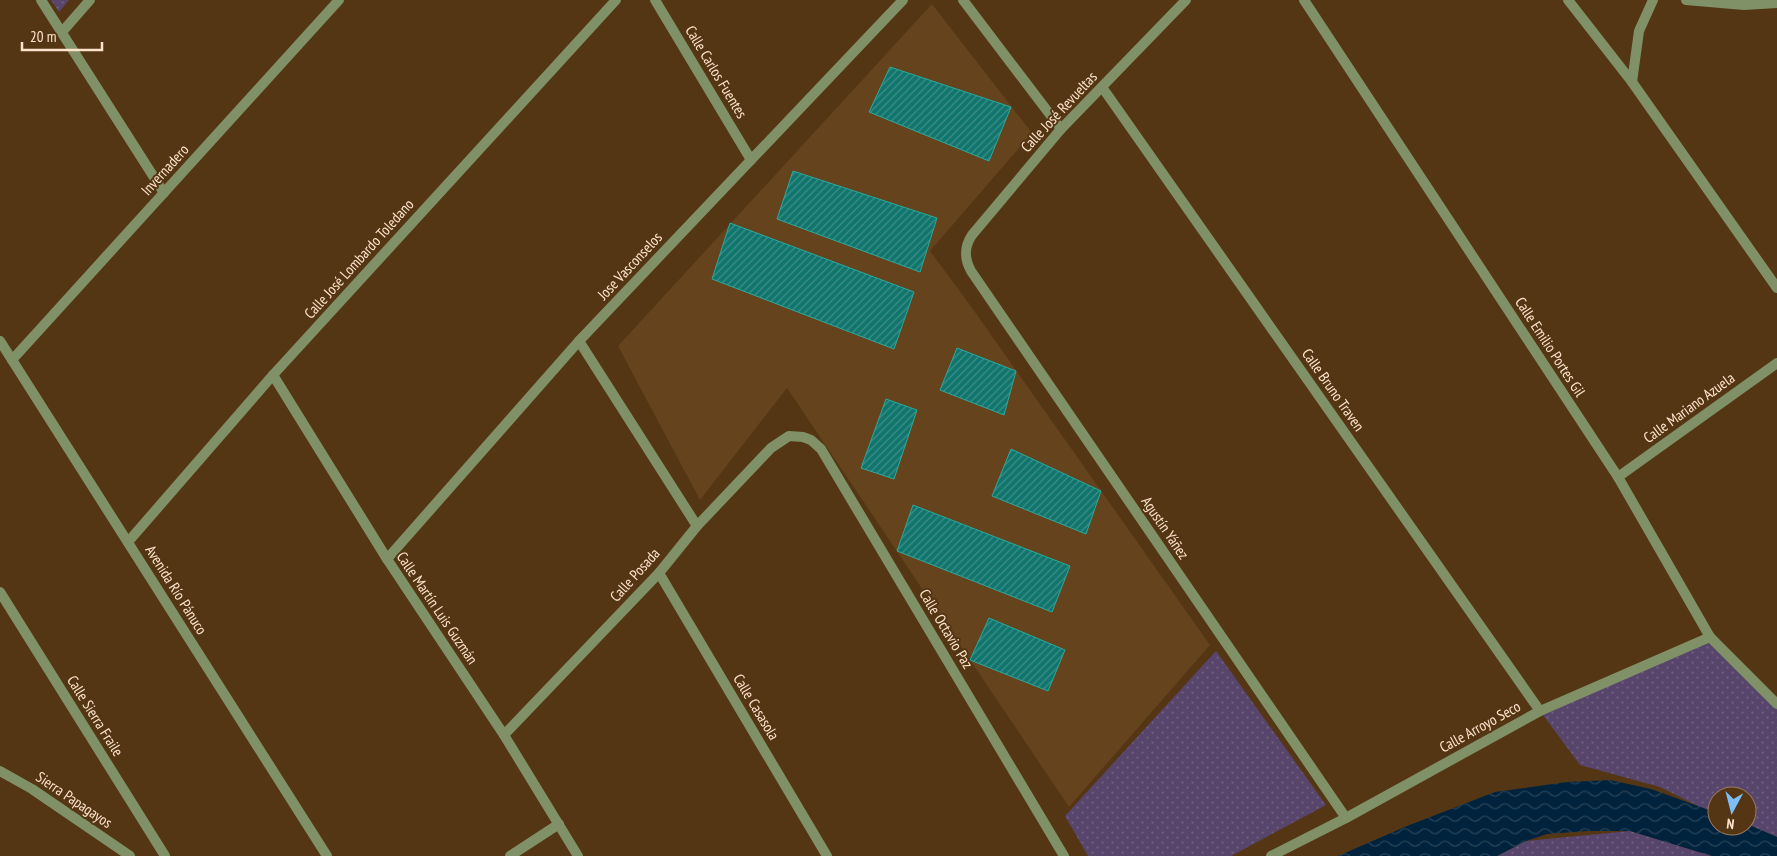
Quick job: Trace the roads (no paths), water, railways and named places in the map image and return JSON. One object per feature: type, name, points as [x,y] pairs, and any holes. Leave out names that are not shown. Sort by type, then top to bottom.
[{"type":"street","points":[[41,0],[164,193]]},
{"type":"street","points":[[62,32],[90,0]]},
{"type":"street","name":"Invernadero","points":[[12,360],[339,0]]},
{"type":"street","name":"Calle José Lombardo Toledano","points":[[128,542],[273,375],[616,0]]},
{"type":"street","name":"Calle Carlos Fuentes","points":[[655,0],[751,160]]},
{"type":"street","name":"Jose Vasconselos","points":[[386,559],[580,341],[903,0]]},
{"type":"street","points":[[963,0],[1061,129]]},
{"type":"street","name":"Calle José Revueltas","points":[[965,252],[972,235],[1061,129],[1186,0]]},
{"type":"street","name":"Calle Emilio Portes Gil","points":[[1304,0],[1618,477],[1710,637],[1777,704]]},
{"type":"street","points":[[1568,0],[1632,82],[1777,288]]},
{"type":"street","points":[[1632,82],[1639,30],[1653,0]]},
{"type":"street","points":[[1686,0],[1744,5],[1777,3]]},
{"type":"street","name":"Calle Bruno Traven","points":[[1102,87],[1540,711]]},
{"type":"street","name":"Agustín Yáñez","points":[[965,252],[971,271],[1346,818]]},
{"type":"street","name":"Avenida Río Pánuco","points":[[0,341],[327,856]]},
{"type":"street","points":[[580,341],[697,526]]},
{"type":"street","name":"Calle Mariano Azuela","points":[[1618,477],[1777,363]]},
{"type":"street","name":"Calle Martín Luis Guzmán","points":[[273,375],[386,559],[504,735],[578,856]]},
{"type":"street","name":"Calle Posada","points":[[504,735],[659,573],[697,526],[771,448],[789,436]]},
{"type":"street","name":"Calle Octavio Paz","points":[[789,436],[803,437],[821,449],[1064,856]]},
{"type":"street","name":"Calle Casasola","points":[[659,573],[827,856]]},
{"type":"street","name":"Calle Sierra Fraile","points":[[0,592],[165,856]]},
{"type":"street","name":"Calle Arroyo Seco","points":[[1270,856],[1346,818],[1540,711],[1710,637]]},
{"type":"street","name":"Sierra Papagayos","points":[[0,771],[32,789],[130,856]]},
{"type":"street","points":[[510,856],[559,824]]},
{"type":"water","points":[[1610,780],[1651,789],[1707,809],[1707,836],[1757,836],[1757,828],[1777,837],[1777,856],[1712,856],[1630,831],[1587,831],[1547,834],[1526,841],[1497,856],[1338,856],[1407,826],[1495,792],[1567,782]]}]
